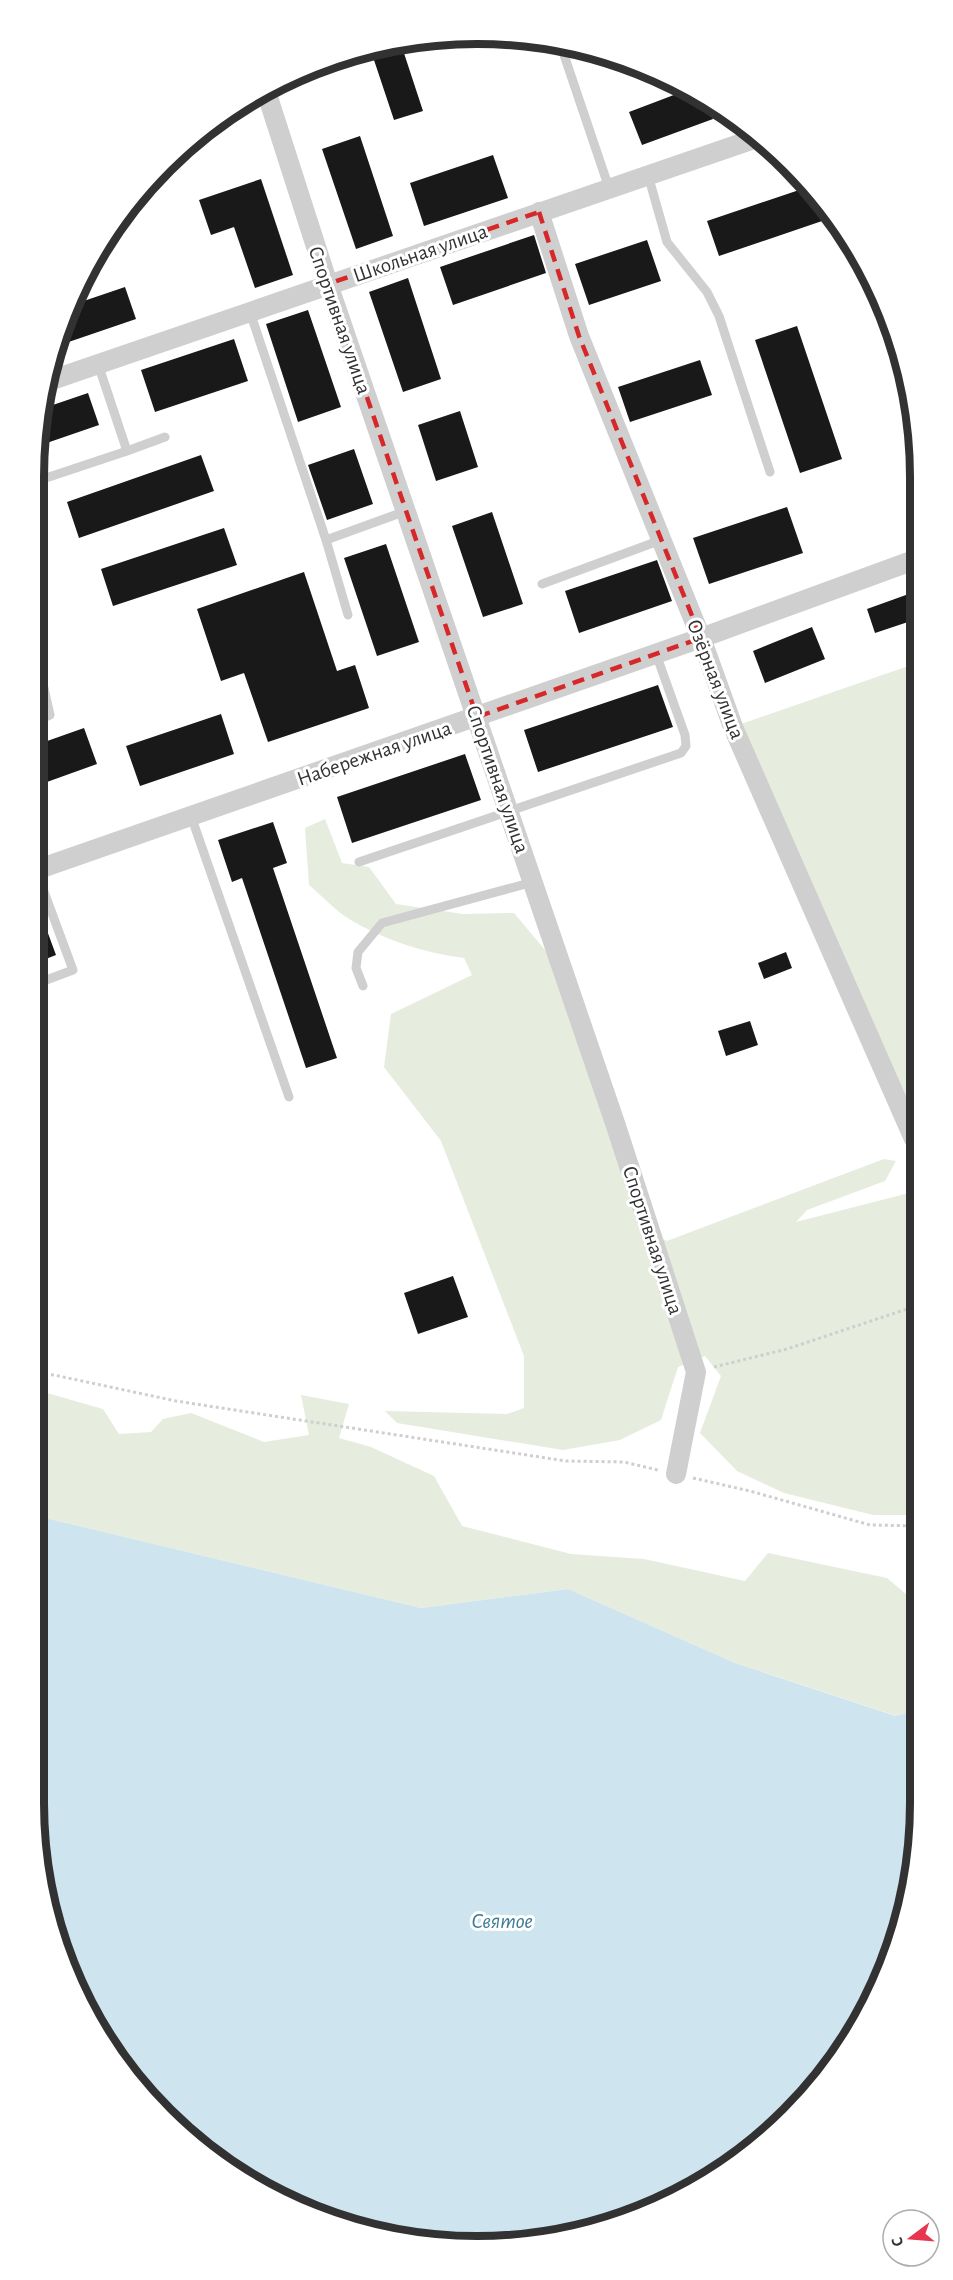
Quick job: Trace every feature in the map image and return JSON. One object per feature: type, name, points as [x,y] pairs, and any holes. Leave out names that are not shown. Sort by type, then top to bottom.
[{"type":"street","name":"Спортивная улица","points":[[268,97],[328,284],[615,1123],[696,1372],[676,1474]]},
{"type":"street","name":"Школьная улица","points":[[55,379],[750,141]]},
{"type":"street","name":"Озёрная улица","points":[[539,212],[579,336],[701,638],[733,726],[910,1124]]},
{"type":"street","name":"Набережная улица","points":[[44,868],[656,654],[910,561]]},
{"type":"lane","points":[[563,52],[609,188]]},
{"type":"lane","points":[[648,175],[667,242],[707,292],[719,316],[770,472]]},
{"type":"lane","points":[[250,311],[326,540],[348,615]]},
{"type":"lane","points":[[98,364],[127,451]]},
{"type":"lane","points":[[44,480],[165,437]]},
{"type":"lane","points":[[326,540],[406,511]]},
{"type":"lane","points":[[542,584],[661,540]]},
{"type":"lane","points":[[359,862],[681,753],[686,746],[685,735],[656,654]]},
{"type":"lane","points":[[44,685],[51,715],[44,718]]},
{"type":"lane","points":[[191,816],[289,1097]]},
{"type":"lane","points":[[363,986],[356,968],[358,952],[382,923],[533,882]]},
{"type":"lane","points":[[44,894],[73,970],[44,981]]},
{"type":"path","points":[[696,1372],[787,1349],[910,1308]]},
{"type":"path","points":[[44,1374],[176,1401],[566,1461],[624,1462],[750,1491],[870,1525],[910,1526]]},
{"type":"highlighted area","points":[[539,212],[579,336],[701,638],[477,717],[328,284]]},
{"type":"shaded area","points":[[910,665],[910,1110],[741,724]]},
{"type":"shaded area","points":[[325,819],[342,863],[369,867],[396,904],[463,914],[514,913],[572,982],[658,1237],[667,1241],[884,1159],[896,1161],[885,1181],[807,1210],[796,1222],[905,1194],[910,1195],[910,1515],[873,1515],[784,1493],[737,1471],[700,1433],[721,1376],[705,1356],[678,1367],[661,1420],[620,1440],[563,1450],[397,1423],[385,1411],[507,1414],[524,1408],[524,1356],[441,1141],[384,1067],[391,1014],[472,975],[464,958],[419,949],[376,933],[344,915],[309,885],[305,828]]},
{"type":"shaded area","points":[[44,1392],[103,1409],[119,1434],[151,1432],[163,1419],[191,1413],[264,1442],[309,1435],[301,1395],[349,1404],[339,1438],[371,1447],[434,1476],[462,1526],[571,1554],[644,1559],[745,1581],[768,1553],[887,1578],[910,1597],[910,1713],[897,1716],[735,1663],[568,1589],[421,1608],[44,1518]]},
{"type":"water","name":"Святое","points":[[44,1518],[421,1608],[568,1589],[735,1663],[896,1716],[910,1712],[910,1804],[906,1860],[895,1916],[877,1969],[851,2020],[820,2067],[783,2110],[740,2147],[693,2178],[642,2204],[589,2222],[505,2236],[448,2236],[364,2222],[337,2214],[285,2192],[236,2164],[191,2129],[151,2089],[116,2044],[76,1969],[58,1916],[44,1832]]},
{"type":"building","points":[[403,50],[423,111],[394,120],[373,56]]},
{"type":"building","points":[[678,93],[711,112],[713,119],[642,145],[629,112]]},
{"type":"building","points":[[360,136],[393,236],[356,249],[322,149]]},
{"type":"building","points":[[493,155],[508,198],[424,226],[410,183]]},
{"type":"building","points":[[261,179],[293,275],[255,288],[234,227],[211,235],[199,200]]},
{"type":"building","points":[[801,189],[825,220],[719,256],[707,221]]},
{"type":"building","points":[[534,235],[546,273],[453,305],[440,267]]},
{"type":"building","points":[[647,240],[661,281],[589,305],[575,264]]},
{"type":"building","points":[[408,278],[441,379],[403,392],[369,292]]},
{"type":"building","points":[[125,287],[136,319],[64,344],[80,302]]},
{"type":"building","points":[[308,310],[341,407],[298,422],[266,324]]},
{"type":"building","points":[[797,326],[842,459],[800,473],[755,340]]},
{"type":"building","points":[[234,339],[248,381],[155,412],[141,370]]},
{"type":"building","points":[[700,360],[712,395],[630,422],[618,387]]},
{"type":"building","points":[[88,393],[99,425],[44,444],[49,406]]},
{"type":"building","points":[[460,411],[478,467],[436,481],[418,425]]},
{"type":"building","points":[[354,449],[373,504],[327,520],[308,465]]},
{"type":"building","points":[[201,455],[214,491],[79,538],[67,502]]},
{"type":"building","points":[[787,507],[803,553],[709,584],[693,538]]},
{"type":"building","points":[[492,512],[523,604],[483,617],[452,526]]},
{"type":"building","points":[[224,528],[237,565],[113,606],[101,569]]},
{"type":"building","points":[[386,544],[419,642],[377,656],[344,558]]},
{"type":"building","points":[[657,560],[672,601],[579,633],[565,591]]},
{"type":"building","points":[[304,572],[337,671],[355,665],[369,708],[268,742],[244,673],[221,681],[197,609]]},
{"type":"building","points":[[910,594],[910,621],[875,633],[867,609]]},
{"type":"building","points":[[812,627],[825,659],[765,683],[753,651]]},
{"type":"building","points":[[658,685],[673,727],[538,772],[524,730]]},
{"type":"building","points":[[221,714],[234,754],[140,786],[126,746]]},
{"type":"building","points":[[84,728],[97,764],[44,783],[44,742]]},
{"type":"building","points":[[465,754],[481,800],[352,843],[337,797]]},
{"type":"building","points":[[273,822],[287,863],[273,868],[337,1058],[306,1068],[242,878],[232,882],[218,840]]},
{"type":"building","points":[[44,922],[56,955],[44,960]]},
{"type":"building","points":[[786,952],[792,968],[764,979],[758,963]]},
{"type":"building","points":[[750,1021],[758,1045],[726,1056],[718,1031]]},
{"type":"building","points":[[453,1276],[468,1317],[418,1334],[404,1293]]}]
